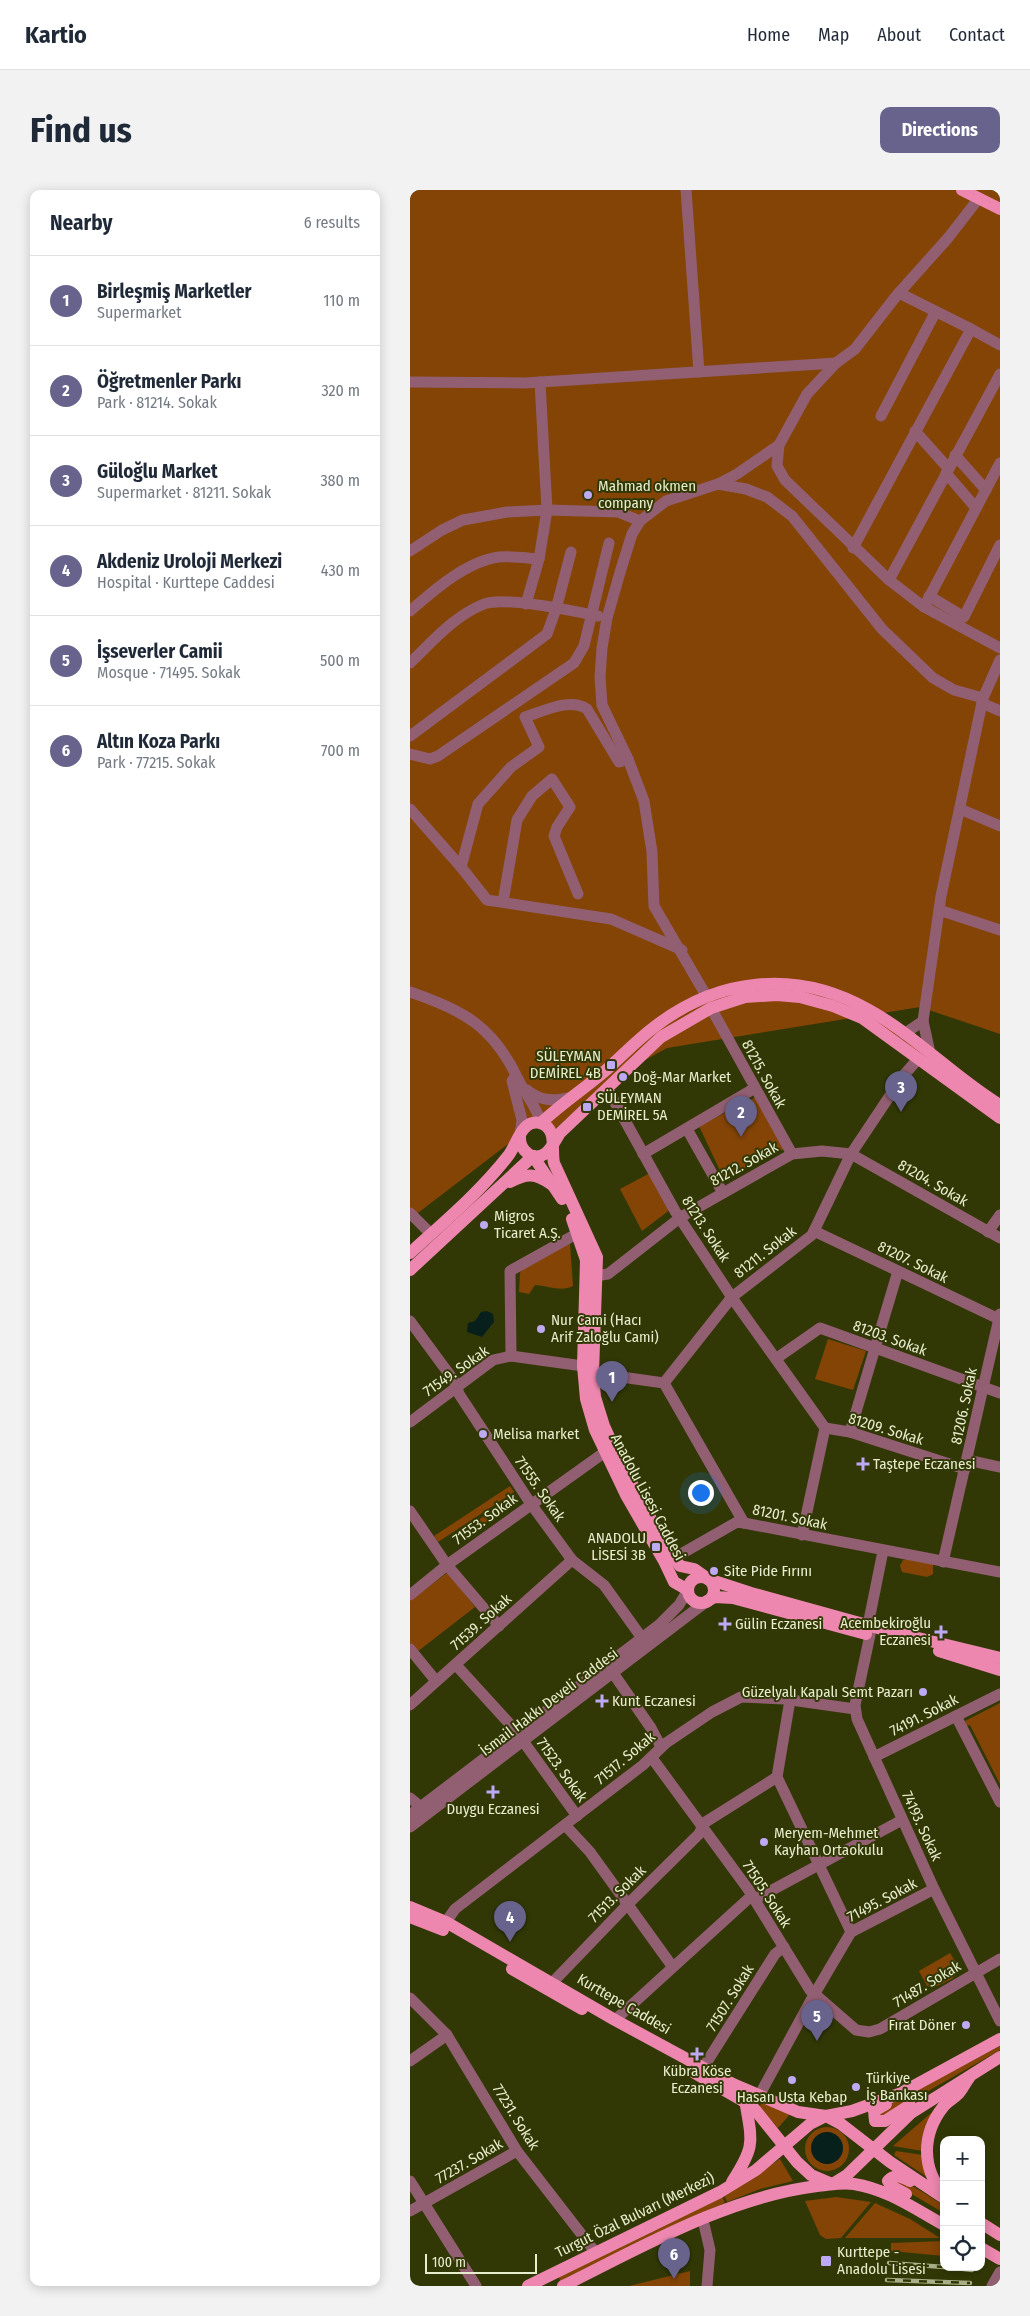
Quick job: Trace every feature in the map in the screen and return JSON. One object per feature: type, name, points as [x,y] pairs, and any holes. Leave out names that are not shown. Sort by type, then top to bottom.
[{"type":"main road","points":[[962,190],[1000,209]]},
{"type":"main road","points":[[541,1124],[654,1027],[743,985],[776,982],[800,984],[840,995],[869,1010],[1000,1105]]},
{"type":"main road","points":[[410,1270],[533,1156],[547,1153],[560,1133],[661,1037],[709,1002],[777,995],[800,997],[833,1006],[862,1018],[1000,1118]]},
{"type":"main road","points":[[410,1253],[503,1163],[530,1124],[541,1124],[550,1130],[552,1145]]},
{"type":"main road","points":[[520,1136],[521,1146],[533,1156]]},
{"type":"main road","name":"Anadolu Lisesi Caddesi","points":[[552,1145],[554,1163],[597,1257],[592,1276],[586,1399],[595,1430],[604,1452],[674,1582],[688,1590]]},
{"type":"main road","name":"Anadolu Lisesi Caddesi","points":[[533,1156],[557,1189],[578,1233],[592,1276]]},
{"type":"main road","points":[[499,1188],[523,1176],[534,1174],[557,1189]]},
{"type":"main road","name":"Anadolu Lisesi Caddesi","points":[[588,1369],[612,1448],[680,1566],[694,1569],[708,1579],[751,1594],[1000,1670]]},
{"type":"main road","points":[[697,1578],[708,1579],[714,1590],[707,1601],[694,1601],[688,1590],[690,1582],[697,1578]]},
{"type":"main road","name":"Anadolu Lisesi Caddesi","points":[[707,1601],[715,1597],[732,1598],[1000,1658]]},
{"type":"main road","name":"Kurttepe Caddesi","points":[[410,1907],[446,1922],[615,2020],[758,2096],[798,2112],[826,2116]]},
{"type":"main road","name":"Kurttepe Caddesi","points":[[410,1917],[450,1933],[745,2100],[785,2145],[797,2162],[811,2175],[832,2184]]},
{"type":"main road","points":[[826,2116],[877,2102],[932,2076],[1000,2039]]},
{"type":"main road","points":[[832,2184],[847,2175],[911,2113],[1000,2057]]},
{"type":"main road","points":[[932,2076],[919,2088],[876,2108],[873,2114],[874,2119],[878,2122],[885,2121],[929,2093],[972,2073]]},
{"type":"main road","points":[[940,2189],[935,2183],[928,2166],[929,2134],[944,2105],[958,2094],[972,2073]]},
{"type":"main road","points":[[730,2186],[746,2160],[752,2143],[751,2124],[745,2100]]},
{"type":"main road","points":[[826,2116],[940,2195]]},
{"type":"main road","name":"Turgut Özal Bulvarı (Merkezi)","points":[[528,2286],[730,2186],[756,2170],[810,2124],[826,2116]]},
{"type":"main road","points":[[940,2200],[905,2178],[894,2176],[888,2181],[892,2186],[940,2216]]},
{"type":"main road","points":[[563,2286],[686,2226],[787,2190],[832,2184],[852,2184],[876,2189],[940,2223]]},
{"type":"main road","points":[[985,2226],[1000,2235]]},
{"type":"main road","points":[[985,2231],[1000,2240]]},
{"type":"main road","points":[[985,2250],[1000,2259]]},
{"type":"street","points":[[686,190],[699,372]]},
{"type":"street","points":[[979,198],[948,238],[899,293],[855,349],[836,363],[807,394],[779,446],[777,466],[785,480],[854,548],[890,580],[1000,648]]},
{"type":"street","points":[[899,293],[1000,345]]},
{"type":"street","points":[[881,416],[935,313]]},
{"type":"street","points":[[854,548],[971,329]]},
{"type":"street","points":[[410,382],[446,384],[540,382],[836,363]]},
{"type":"street","points":[[890,580],[955,455],[1000,374]]},
{"type":"street","points":[[526,604],[538,559],[547,510],[540,382]]},
{"type":"street","points":[[915,431],[976,508]]},
{"type":"street","points":[[410,550],[442,530],[463,520],[507,512],[547,510],[618,512],[640,521],[666,501],[718,484],[737,474],[779,446]]},
{"type":"street","points":[[955,455],[986,490]]},
{"type":"street","points":[[926,601],[1000,463]]},
{"type":"street","points":[[718,484],[746,489],[767,498],[792,516],[882,629],[933,678],[954,690],[982,700],[1000,711]]},
{"type":"street","name":"81215. Sokak","points":[[640,521],[632,534],[607,618],[600,677],[602,706],[628,759],[644,801],[652,852],[654,906],[682,950],[792,1154]]},
{"type":"street","points":[[410,754],[430,758],[438,756],[574,663],[584,646],[609,543]]},
{"type":"street","points":[[926,601],[964,617],[1000,545]]},
{"type":"street","points":[[410,736],[547,634],[556,609],[571,552]]},
{"type":"street","points":[[410,611],[458,573],[480,563],[499,557],[538,559]]},
{"type":"street","points":[[410,663],[453,622],[486,603],[513,601],[607,618]]},
{"type":"street","points":[[930,1053],[923,1021],[939,910],[982,700],[1000,660]]},
{"type":"street","points":[[461,866],[478,804],[512,768],[539,747],[525,717],[563,706],[582,705],[587,709],[619,762],[628,759]]},
{"type":"street","points":[[503,902],[517,820],[532,796],[552,779],[570,807],[557,827],[554,836],[578,894]]},
{"type":"street","points":[[410,809],[461,866],[487,900],[611,919],[682,950]]},
{"type":"street","points":[[960,809],[1000,826]]},
{"type":"street","points":[[939,910],[1000,930]]},
{"type":"street","points":[[410,992],[454,1009],[473,1020],[499,1047],[538,1112],[541,1124]]},
{"type":"street","points":[[904,1034],[923,1021]]},
{"type":"street","name":"81211. Sokak","points":[[664,1383],[732,1298],[812,1235],[851,1154],[903,1076],[918,1059]]},
{"type":"street","points":[[516,1074],[512,1081],[522,1114],[523,1124],[520,1136]]},
{"type":"street","points":[[522,1086],[536,1097],[552,1102],[572,1098]]},
{"type":"street","name":"81213. Sokak","points":[[607,1088],[675,1211],[681,1217],[732,1298],[826,1428]]},
{"type":"street","points":[[643,1154],[687,1130],[755,1088]]},
{"type":"street","points":[[687,1130],[723,1193]]},
{"type":"street","name":"81212. Sokak","points":[[592,1276],[608,1274],[681,1217],[792,1154],[822,1151],[851,1154]]},
{"type":"street","name":"81204. Sokak","points":[[851,1154],[1000,1238]]},
{"type":"street","points":[[410,1213],[431,1234]]},
{"type":"street","points":[[988,1232],[1000,1215]]},
{"type":"street","name":"81207. Sokak","points":[[814,1231],[999,1317]]},
{"type":"street","points":[[511,1356],[510,1271],[578,1233]]},
{"type":"street","points":[[850,1432],[898,1271]]},
{"type":"street","name":"81206. Sokak","points":[[943,1562],[999,1317]]},
{"type":"street","name":"71555. Sokak","points":[[410,1321],[455,1382],[455,1388],[531,1504],[572,1560],[604,1586],[642,1638]]},
{"type":"street","name":"81203. Sokak","points":[[777,1358],[820,1328],[1000,1393]]},
{"type":"street","name":"71549. Sokak","points":[[410,1422],[493,1360],[511,1356],[588,1369]]},
{"type":"street","points":[[588,1369],[664,1383]]},
{"type":"street","name":"81201. Sokak","points":[[664,1383],[744,1524],[1000,1572]]},
{"type":"street","points":[[802,1535],[826,1428]]},
{"type":"street","name":"81209. Sokak","points":[[826,1428],[850,1432],[966,1465],[1000,1467]]},
{"type":"street","name":"71553. Sokak","points":[[410,1595],[448,1565],[604,1452]]},
{"type":"street","points":[[410,1511],[448,1565],[499,1626]]},
{"type":"street","points":[[674,1558],[737,1522],[744,1524]]},
{"type":"street","points":[[855,1709],[883,1551]]},
{"type":"street","name":"71539. Sokak","points":[[410,1705],[572,1560]]},
{"type":"street","name":"İsmail Hakkı Develi Caddesi","points":[[410,1827],[670,1615],[688,1590]]},
{"type":"street","name":"İsmail Hakkı Develi Caddesi","points":[[410,1815],[613,1673],[707,1601]]},
{"type":"street","points":[[410,1649],[436,1681]]},
{"type":"street","name":"71523. Sokak","points":[[456,1665],[520,1737],[577,1816]]},
{"type":"street","points":[[613,1673],[651,1728],[661,1747]]},
{"type":"street","points":[[986,1700],[1000,1687]]},
{"type":"street","points":[[986,1700],[1000,1694]]},
{"type":"street","name":"71517. Sokak","points":[[446,1922],[455,1908],[652,1758],[661,1747],[712,1712],[741,1697],[790,1700],[855,1709]]},
{"type":"street","points":[[790,1700],[777,1777],[851,1932]]},
{"type":"street","name":"74191. Sokak","points":[[874,1757],[986,1700]]},
{"type":"street","name":"74193. Sokak","points":[[855,1709],[874,1757],[934,1889],[1000,2021]]},
{"type":"street","points":[[956,1716],[1000,1802]]},
{"type":"street","name":"71505. Sokak","points":[[652,1758],[753,1898],[815,1995],[856,2030],[868,2032]]},
{"type":"street","name":"71513. Sokak","points":[[552,1983],[626,1905],[699,1834],[704,1823],[777,1777]]},
{"type":"street","points":[[410,1798],[421,1807]]},
{"type":"street","points":[[615,2020],[672,1966],[748,1899],[759,1897],[902,1820]]},
{"type":"street","points":[[565,1825],[590,1852],[626,1905],[672,1966]]},
{"type":"street","name":"71495. Sokak","points":[[758,2096],[851,1932],[934,1889]]},
{"type":"street","name":"71507. Sokak","points":[[703,2068],[776,1954],[784,1947]]},
{"type":"street","name":"71487. Sokak","points":[[868,2032],[884,2027],[1000,1959]]},
{"type":"street","name":"77231. Sokak","points":[[410,1998],[447,2035],[518,2151],[596,2253]]},
{"type":"street","points":[[410,2061],[447,2035]]},
{"type":"street","name":"77237. Sokak","points":[[410,2212],[518,2151]]},
{"type":"street","points":[[410,2181],[476,2286]]},
{"type":"street","points":[[703,2220],[710,2250],[707,2286]]},
{"type":"street","points":[[992,2286],[1000,2272]]},
{"type":"shaded area","points":[[410,190],[1000,190],[1000,1034],[920,1007],[871,1015],[994,1106],[864,1016],[667,1048],[607,1081],[553,1131],[548,1122],[554,1109],[410,1219]]},
{"type":"shaded area","points":[[756,1097],[784,1149],[724,1179],[699,1126]]},
{"type":"shaded area","points":[[650,1173],[671,1209],[642,1231],[620,1189]]},
{"type":"shaded area","points":[[567,1242],[570,1244],[573,1286],[559,1289],[535,1285],[529,1294],[519,1292],[520,1273],[523,1266]]},
{"type":"shaded area","points":[[828,1339],[866,1351],[853,1390],[815,1379]]},
{"type":"shaded area","points":[[510,1486],[514,1492],[438,1542],[434,1536]]},
{"type":"shaded area","points":[[515,1495],[516,1497],[499,1509],[496,1516],[468,1535],[465,1529]]},
{"type":"shaded area","points":[[907,1559],[933,1564],[933,1574],[927,1577],[902,1572],[900,1566],[903,1560]]},
{"type":"shaded area","points":[[448,1572],[475,1607],[417,1652],[410,1643],[410,1601]]},
{"type":"shaded area","points":[[1000,1703],[1000,1784],[970,1725],[967,1726],[965,1721]]},
{"type":"shaded area","points":[[950,1953],[957,1964],[957,1973],[952,1979],[933,1988],[927,1986],[919,1971]]},
{"type":"shaded area","points":[[1000,2046],[1000,2050],[881,2118],[878,2111]]},
{"type":"shaded area","points":[[762,2103],[791,2113],[778,2128],[759,2107]]},
{"type":"shaded area","points":[[938,2107],[923,2151],[893,2146]]},
{"type":"shaded area","points":[[827,2127],[839,2131],[845,2137],[849,2149],[845,2161],[839,2167],[827,2171],[815,2167],[809,2161],[805,2149],[809,2137],[815,2131]]},
{"type":"shaded area","points":[[896,2151],[923,2155],[927,2177],[894,2155]]},
{"type":"shaded area","points":[[780,2159],[793,2181],[760,2189],[727,2202],[724,2195]]},
{"type":"shaded area","points":[[893,2180],[913,2186],[926,2194],[940,2203],[940,2211],[903,2189]]},
{"type":"shaded area","points":[[722,2196],[725,2203],[674,2225],[560,2281],[559,2277]]},
{"type":"shaded area","points":[[836,2197],[871,2202],[841,2238],[826,2239],[820,2235],[805,2201]]},
{"type":"shaded area","points":[[875,2203],[910,2219],[940,2238],[845,2238]]},
{"type":"shaded area","points":[[940,2241],[940,2256],[891,2251],[891,2243]]},
{"type":"shaded area","points":[[690,2271],[690,2286],[629,2286]]},
{"type":"water","points":[[487,1311],[493,1314],[494,1322],[482,1337],[467,1332],[468,1323],[475,1321],[481,1312]]},
{"type":"water","points":[[827,2132],[838,2137],[843,2148],[838,2159],[827,2164],[816,2159],[811,2148],[816,2137]]},
{"type":"railway","points":[[889,2263],[940,2267]]},
{"type":"railway","points":[[887,2280],[970,2283]]},
{"type":"place","name":"Mahmad okmen company","points":[[588,495]]},
{"type":"place","name":"SÜLEYMAN DEMİREL 4B","points":[[611,1065]]},
{"type":"place","name":"Doğ-Mar Market","points":[[623,1077]]},
{"type":"place","name":"SÜLEYMAN DEMİREL 5A","points":[[587,1107]]},
{"type":"place","name":"Güloğlu Market","points":[[901,1112]]},
{"type":"place","name":"Öğretmenler Parkı","points":[[741,1137]]},
{"type":"place","name":"Migros Ticaret A.Ş.","points":[[484,1225]]},
{"type":"place","name":"Nur Cami (Hacı Arif Zaloğlu Cami)","points":[[541,1329]]},
{"type":"place","name":"Birleşmiş Marketler","points":[[612,1402]]},
{"type":"place","name":"Melisa market","points":[[483,1434]]},
{"type":"place","name":"Taştepe Eczanesi","points":[[863,1464]]},
{"type":"place","name":"ANADOLU LİSESİ 3B","points":[[656,1547]]},
{"type":"place","name":"Site Pide Fırını","points":[[714,1571]]},
{"type":"place","name":"Gülin Eczanesi","points":[[725,1624]]},
{"type":"place","name":"Acembekiroğlu Eczanesi","points":[[941,1632]]},
{"type":"place","name":"Güzelyalı Kapalı Semt Pazarı","points":[[923,1692]]},
{"type":"place","name":"Kunt Eczanesi","points":[[602,1701]]},
{"type":"place","name":"Duygu Eczanesi","points":[[493,1792]]},
{"type":"place","name":"Meryem-Mehmet Kayhan Ortaokulu","points":[[764,1842]]},
{"type":"place","name":"Akdeniz Uroloji Merkezi","points":[[510,1942]]},
{"type":"place","name":"Fırat Döner","points":[[966,2025]]},
{"type":"place","name":"İşseverler Camii","points":[[817,2041]]},
{"type":"place","name":"Kübra Köse Eczanesi","points":[[697,2054]]},
{"type":"place","name":"Hasan Usta Kebap","points":[[792,2080]]},
{"type":"place","name":"Türkiye İş Bankası","points":[[856,2087]]},
{"type":"place","name":"Kurttepe - Anadolu Lisesi","points":[[826,2261]]},
{"type":"place","name":"Altın Koza Parkı","points":[[674,2279]]}]
